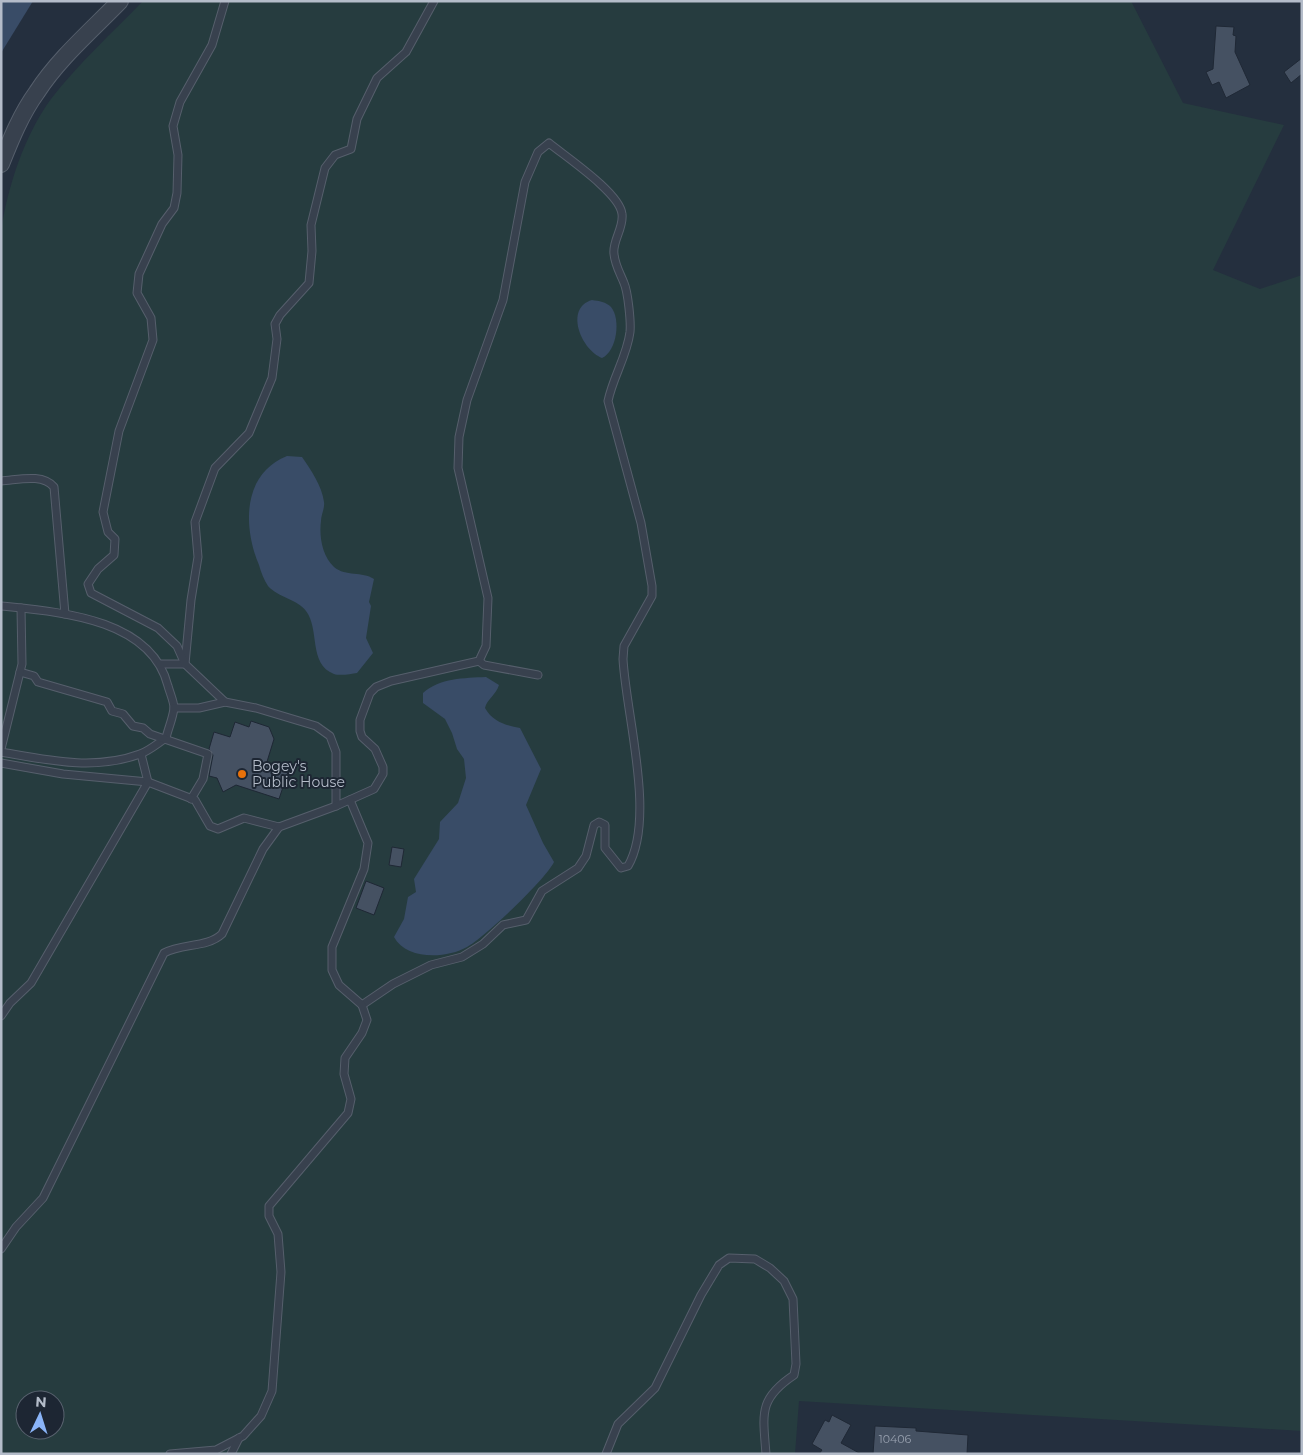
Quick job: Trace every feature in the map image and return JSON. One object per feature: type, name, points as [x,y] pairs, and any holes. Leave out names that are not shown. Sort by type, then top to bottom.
[{"type":"street","points":[[1,164],[22,116],[37,91],[76,46],[120,1]]},
{"type":"lane","points":[[225,1],[212,45],[180,102],[173,126],[178,155],[177,193],[174,208],[162,224],[139,274],[138,293],[152,318],[153,340],[118,431],[104,512],[108,532],[115,539],[114,555],[98,569],[88,584],[91,593],[158,628],[176,646],[185,664],[225,702]]},
{"type":"lane","points":[[185,664],[191,600],[198,557],[195,522],[215,468],[249,433],[272,378],[277,339],[275,324],[280,315],[309,283],[312,250],[311,225],[325,168],[335,155],[351,149],[357,119],[378,78],[406,52],[434,1]]},
{"type":"lane","points":[[362,1005],[393,984],[431,965],[462,957],[482,944],[503,925],[526,920],[542,891],[578,868],[586,856],[594,825],[599,822],[605,825],[605,848],[621,868],[628,866],[637,844],[639,791],[623,659],[624,646],[652,596],[652,586],[641,523],[608,401],[612,384],[626,351],[630,330],[625,284],[616,268],[613,251],[619,236],[622,211],[614,197],[549,143],[538,152],[526,182],[503,300],[467,400],[459,437],[458,468],[488,598],[486,646],[479,661]]},
{"type":"lane","points":[[1,480],[41,479],[49,481],[54,486],[65,614]]},
{"type":"lane","points":[[1,606],[52,610],[112,627],[146,647],[160,664],[174,708],[166,738],[141,754],[101,763],[55,762],[3,751]]},
{"type":"lane","points":[[1,759],[22,664],[21,608]]},
{"type":"lane","points":[[479,661],[484,666],[538,675]]},
{"type":"lane","points":[[1,1249],[16,1226],[43,1198],[164,953],[182,946],[214,941],[222,934],[263,849],[279,827],[336,806],[374,788],[383,774],[384,767],[375,749],[362,737],[360,731],[360,720],[370,693],[376,687],[479,661]]},
{"type":"lane","points":[[160,664],[185,664]]},
{"type":"lane","points":[[20,672],[34,676],[38,682],[107,702],[112,711],[123,714],[133,726],[208,754],[203,779],[191,799]]},
{"type":"lane","points":[[174,708],[199,708],[225,702],[256,708],[316,726],[330,736],[336,752],[336,806]]},
{"type":"lane","points":[[1,1016],[10,1003],[31,983],[148,782],[141,754]]},
{"type":"lane","points":[[1,763],[63,774],[148,782],[195,800],[210,826],[218,829],[244,818],[279,827]]},
{"type":"lane","points":[[170,1454],[216,1450],[239,1438],[261,1416],[272,1391],[281,1272],[278,1234],[269,1216],[269,1206],[348,1113],[351,1099],[344,1074],[345,1058],[362,1033],[367,1020],[362,1005],[339,985],[332,970],[332,947],[364,869],[368,843],[350,800]]},
{"type":"lane","points":[[606,1454],[618,1424],[655,1388],[701,1295],[719,1266],[729,1258],[740,1257],[756,1259],[770,1268],[784,1281],[793,1299],[796,1364],[794,1375],[775,1388],[768,1399],[764,1413],[766,1454]]},
{"type":"lane","points":[[231,1454],[239,1438]]},
{"type":"green space","points":[[143,1],[1131,1],[1183,103],[1284,125],[1213,270],[1260,289],[1302,275],[1302,1431],[799,1401],[795,1454],[1,1454],[1,231],[18,162],[41,113],[72,73]]},
{"type":"water","points":[[1,1],[33,1],[1,53]]},
{"type":"water","points":[[592,300],[609,305],[616,319],[617,327],[614,342],[611,349],[602,358],[594,354],[582,338],[577,320],[579,311],[584,304]]},
{"type":"water","points":[[287,456],[302,457],[319,484],[324,504],[320,527],[321,539],[324,552],[330,562],[334,567],[344,572],[364,575],[374,579],[369,602],[371,606],[366,638],[373,653],[357,673],[336,675],[326,669],[317,654],[313,627],[306,611],[268,586],[254,550],[249,519],[250,503],[254,488],[261,475],[272,464]]},
{"type":"water","points":[[486,677],[499,685],[485,708],[492,717],[500,722],[520,728],[541,769],[526,805],[554,862],[540,881],[514,907],[487,932],[467,947],[448,954],[427,955],[417,953],[400,945],[394,937],[404,919],[408,897],[416,892],[414,879],[439,839],[440,822],[458,803],[466,778],[464,759],[457,749],[445,719],[423,703],[423,693],[437,684],[461,679]]},
{"type":"building","points":[[1216,26],[1234,27],[1233,35],[1236,36],[1235,52],[1250,85],[1226,98],[1219,82],[1212,85],[1206,72],[1213,69]]},
{"type":"building","points":[[1302,58],[1302,74],[1291,83],[1284,72]]},
{"type":"building","points":[[251,721],[269,727],[274,739],[266,765],[291,773],[286,789],[283,787],[279,799],[236,785],[223,792],[217,778],[209,776],[213,755],[209,749],[214,732],[230,737],[235,722],[249,727]]},
{"type":"building","points":[[392,847],[404,849],[401,867],[389,865]]},
{"type":"building","points":[[366,881],[384,888],[374,915],[356,908]]},
{"type":"building","points":[[832,1415],[851,1425],[841,1443],[861,1454],[819,1454],[822,1450],[812,1444],[825,1420],[829,1422]]},
{"type":"building","points":[[875,1426],[916,1428],[916,1431],[968,1435],[967,1454],[873,1454]]},
{"type":"place","name":"Bogey's Public House","points":[[242,774]]}]
